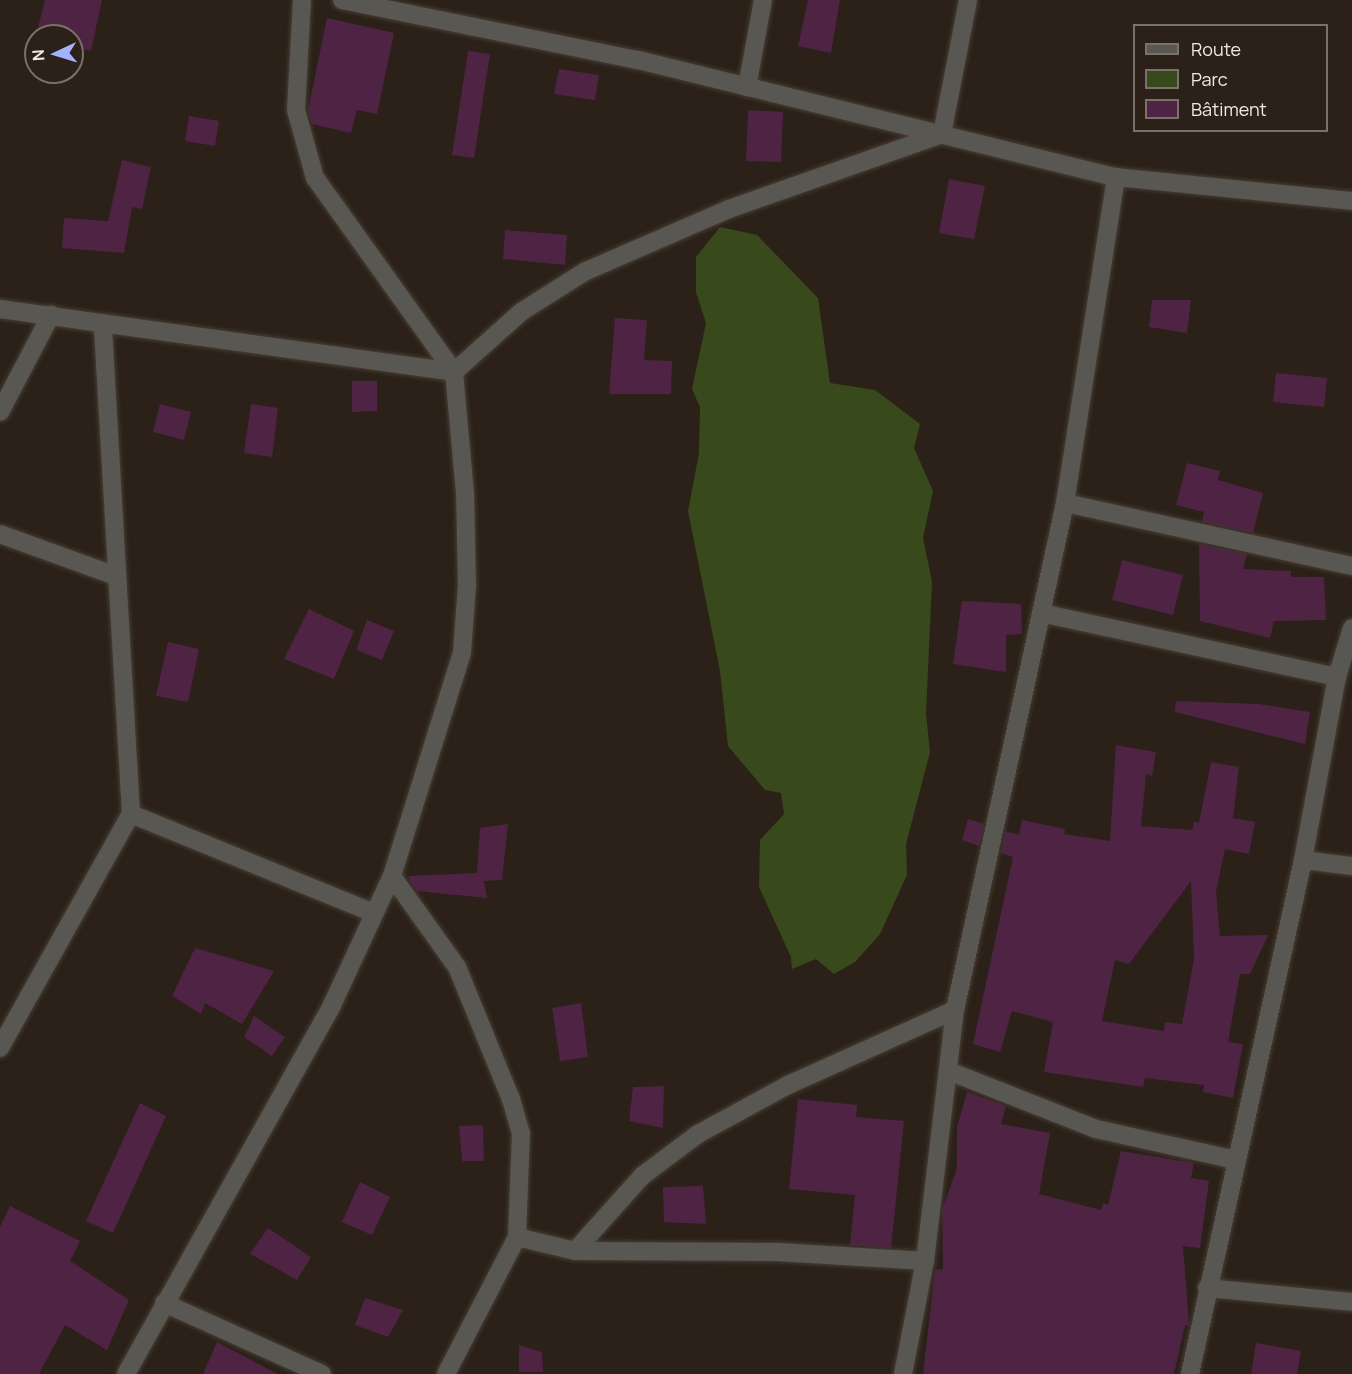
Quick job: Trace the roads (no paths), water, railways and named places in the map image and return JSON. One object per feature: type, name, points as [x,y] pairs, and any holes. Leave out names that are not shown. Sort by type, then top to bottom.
[{"type":"street","points":[[126,1374],[332,1005],[392,876],[462,653],[467,585],[465,493],[454,372],[315,178],[296,110],[302,0]]},
{"type":"street","points":[[342,0],[747,87],[1116,177],[1352,201]]},
{"type":"street","points":[[747,87],[763,0]]},
{"type":"street","points":[[942,134],[968,0]]},
{"type":"street","points":[[0,309],[454,372],[521,312],[585,272],[729,209],[942,134]]},
{"type":"street","points":[[903,1374],[925,1261],[951,1072],[955,1010],[1065,503],[1116,177]]},
{"type":"street","points":[[0,412],[51,315]]},
{"type":"street","points":[[0,1048],[131,814],[103,325]]},
{"type":"street","points":[[1065,503],[1352,566]]},
{"type":"street","points":[[0,534],[116,576]]},
{"type":"street","points":[[1041,613],[1337,677]]},
{"type":"street","points":[[1190,1374],[1207,1288],[1303,860],[1337,677],[1352,628]]},
{"type":"street","points":[[131,814],[374,913]]},
{"type":"street","points":[[1303,860],[1352,866]]},
{"type":"street","points":[[392,876],[457,967],[512,1099],[521,1133],[517,1237],[447,1374]]},
{"type":"street","points":[[575,1251],[642,1176],[698,1134],[788,1085],[955,1010]]},
{"type":"street","points":[[951,1072],[1096,1129],[1236,1160]]},
{"type":"street","points":[[517,1237],[575,1251],[779,1252],[925,1261]]},
{"type":"street","points":[[1207,1288],[1352,1302]]},
{"type":"street","points":[[164,1303],[322,1374]]}]
